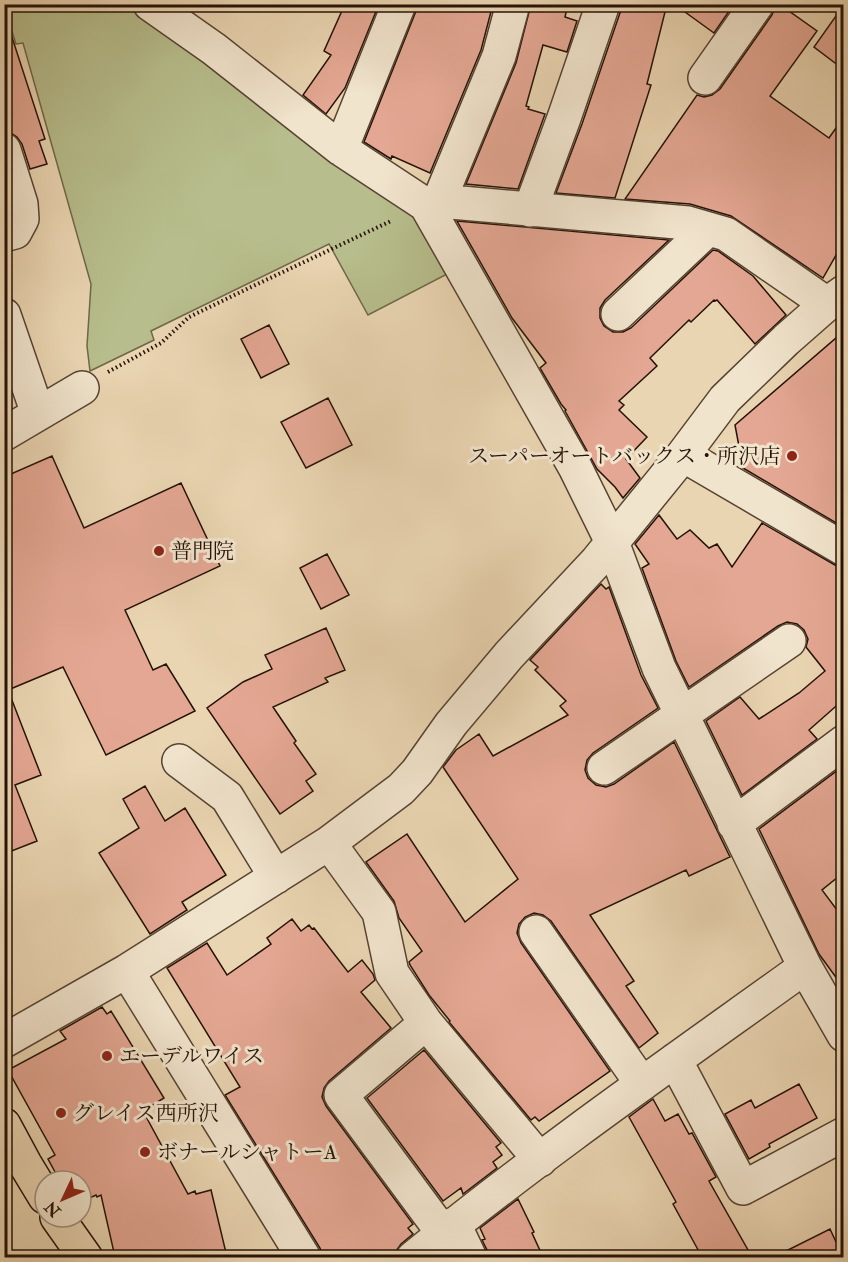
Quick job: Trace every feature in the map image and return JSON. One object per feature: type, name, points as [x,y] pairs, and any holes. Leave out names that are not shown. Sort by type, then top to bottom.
[{"type":"highway","points":[[4,1125],[33,1177]]},
{"type":"highway","points":[[66,1229],[86,1257]]},
{"type":"street","points":[[4,1041],[127,970],[276,877],[329,843],[401,789],[417,772],[451,724],[509,655],[597,561],[725,399],[786,340],[835,298],[726,234],[688,223],[433,203],[341,149],[214,49],[150,4]]},
{"type":"street","points":[[341,149],[399,4]]},
{"type":"street","points":[[433,203],[499,57],[513,4]]},
{"type":"street","points":[[530,210],[603,4]]},
{"type":"street","points":[[705,78],[757,4]]},
{"type":"street","points":[[4,150],[21,204],[22,219],[15,232],[4,235]]},
{"type":"street","points":[[433,203],[612,542],[659,668],[805,967],[843,1035]]},
{"type":"street","points":[[618,314],[708,229]]},
{"type":"street","points":[[4,315],[38,414]]},
{"type":"street","points":[[4,434],[82,388]]},
{"type":"street","points":[[683,455],[843,549]]},
{"type":"street","points":[[604,768],[789,641]]},
{"type":"street","points":[[734,824],[843,741]]},
{"type":"street","points":[[179,761],[227,797],[276,877]]},
{"type":"street","points":[[329,843],[379,912],[392,973],[426,1023],[540,1160]]},
{"type":"street","points":[[536,932],[642,1084]]},
{"type":"street","points":[[413,1257],[642,1084],[805,967]]},
{"type":"street","points":[[127,970],[304,1257]]},
{"type":"street","points":[[426,1023],[341,1095],[470,1257]]},
{"type":"street","points":[[675,1060],[743,1188],[843,1134]]},
{"type":"path","points":[[82,388],[115,367],[161,343],[189,317],[433,203]]},
{"type":"green space","points":[[4,5],[135,5],[404,200],[453,271],[368,315],[329,244],[151,331],[154,340],[90,371],[87,346],[91,284],[23,43],[16,44]]},
{"type":"building","points":[[345,4],[379,4],[345,88],[326,114],[303,95],[331,55],[324,51]]},
{"type":"building","points":[[418,4],[493,4],[481,50],[430,173],[392,156],[391,159],[364,142]]},
{"type":"building","points":[[531,4],[568,4],[565,17],[577,21],[567,52],[543,45],[526,106],[529,107],[528,109],[545,114],[518,189],[466,184],[516,63]]},
{"type":"building","points":[[621,4],[667,4],[647,84],[651,85],[615,198],[556,193],[582,124],[621,10]]},
{"type":"building","points":[[674,4],[734,4],[714,33]]},
{"type":"building","points":[[776,4],[817,31],[770,96],[829,138],[843,118],[843,243],[823,278],[731,216],[690,204],[625,199],[697,95],[704,97],[712,95],[720,89],[772,15]]},
{"type":"building","points":[[843,6],[843,69],[814,47]]},
{"type":"building","points":[[4,31],[10,31],[45,139],[39,141],[47,164],[30,169],[22,144],[11,133],[4,113]]},
{"type":"building","points":[[457,221],[669,240],[605,300],[600,308],[600,318],[604,326],[613,332],[623,332],[631,328],[713,250],[718,251],[753,276],[786,315],[755,344],[717,300],[714,300],[691,322],[689,320],[650,358],[657,366],[619,401],[624,405],[619,410],[647,437],[626,459],[640,478],[623,498],[597,469],[566,410],[540,368],[546,363],[512,318]]},
{"type":"building","points":[[269,325],[289,364],[261,378],[241,339]]},
{"type":"building","name":"スーパーオートバックス・所沢店","points":[[843,332],[843,527],[743,468],[735,425]]},
{"type":"building","points":[[328,398],[352,445],[306,468],[281,422]]},
{"type":"building","points":[[52,456],[84,528],[181,483],[220,566],[125,610],[153,670],[166,664],[195,711],[106,755],[63,667],[8,690],[41,775],[15,785],[37,841],[4,854],[4,477]]},
{"type":"building","points":[[659,515],[677,539],[690,530],[709,548],[717,544],[732,567],[762,523],[843,568],[843,700],[809,730],[817,739],[742,795],[706,721],[740,697],[759,719],[799,693],[825,671],[806,647],[808,639],[804,630],[797,624],[787,622],[689,687],[676,661],[642,568],[649,564],[635,544]]},
{"type":"building","points":[[327,554],[349,595],[321,609],[300,568]]},
{"type":"building","points":[[601,584],[606,589],[609,587],[641,675],[658,708],[593,753],[587,760],[585,770],[588,778],[596,785],[606,787],[614,784],[674,742],[730,857],[689,876],[686,870],[590,915],[634,981],[626,986],[658,1033],[639,1048],[551,921],[543,915],[534,913],[525,917],[519,924],[517,933],[521,943],[610,1071],[539,1121],[535,1117],[531,1120],[429,995],[409,962],[422,951],[399,918],[394,901],[366,862],[407,834],[465,922],[518,879],[443,767],[456,750],[479,734],[493,756],[568,715],[560,706],[566,701],[535,670],[538,667],[530,660]]},
{"type":"building","points":[[326,628],[345,670],[325,678],[328,682],[273,707],[316,774],[306,781],[313,791],[280,814],[207,708],[243,682],[272,669],[265,655]]},
{"type":"building","points":[[842,767],[843,873],[822,890],[843,918],[843,987],[819,954],[759,829]]},
{"type":"building","points":[[145,786],[165,821],[185,808],[226,875],[182,902],[187,910],[150,934],[99,853],[139,828],[123,799]]},
{"type":"building","points":[[292,919],[301,931],[309,925],[312,929],[314,928],[348,972],[362,960],[375,980],[361,992],[391,1028],[329,1081],[322,1097],[326,1106],[413,1224],[408,1228],[413,1234],[401,1244],[395,1257],[323,1257],[320,1248],[225,1095],[240,1087],[167,968],[207,943],[227,975],[271,944],[267,938]]},
{"type":"building","points":[[102,1007],[107,1014],[111,1011],[164,1098],[143,1111],[188,1194],[211,1190],[227,1257],[115,1257],[101,1195],[93,1196],[93,1169],[53,1169],[48,1159],[55,1155],[8,1070],[66,1039],[60,1031]]},
{"type":"building","points":[[424,1050],[501,1143],[496,1147],[502,1155],[493,1162],[497,1168],[463,1194],[461,1188],[443,1201],[367,1098]]},
{"type":"building","points":[[799,1084],[817,1118],[769,1144],[770,1147],[749,1159],[725,1114],[751,1100],[755,1108]]},
{"type":"building","points":[[653,1099],[665,1121],[678,1114],[689,1134],[692,1133],[716,1177],[709,1181],[752,1257],[702,1257],[673,1204],[676,1202],[629,1117]]},
{"type":"building","points":[[518,1199],[543,1257],[488,1257],[482,1240],[485,1239],[480,1228]]},
{"type":"building","points":[[830,1229],[843,1257],[774,1257]]},
{"type":"place","name":"スーパーオートバックス・所沢店","points":[[792,456]]},
{"type":"place","name":"普門院","points":[[159,551]]},
{"type":"place","name":"エーデルワイス","points":[[107,1056]]},
{"type":"place","name":"グレイス西所沢","points":[[61,1113]]},
{"type":"place","name":"ボナールシャトーA","points":[[145,1152]]}]
